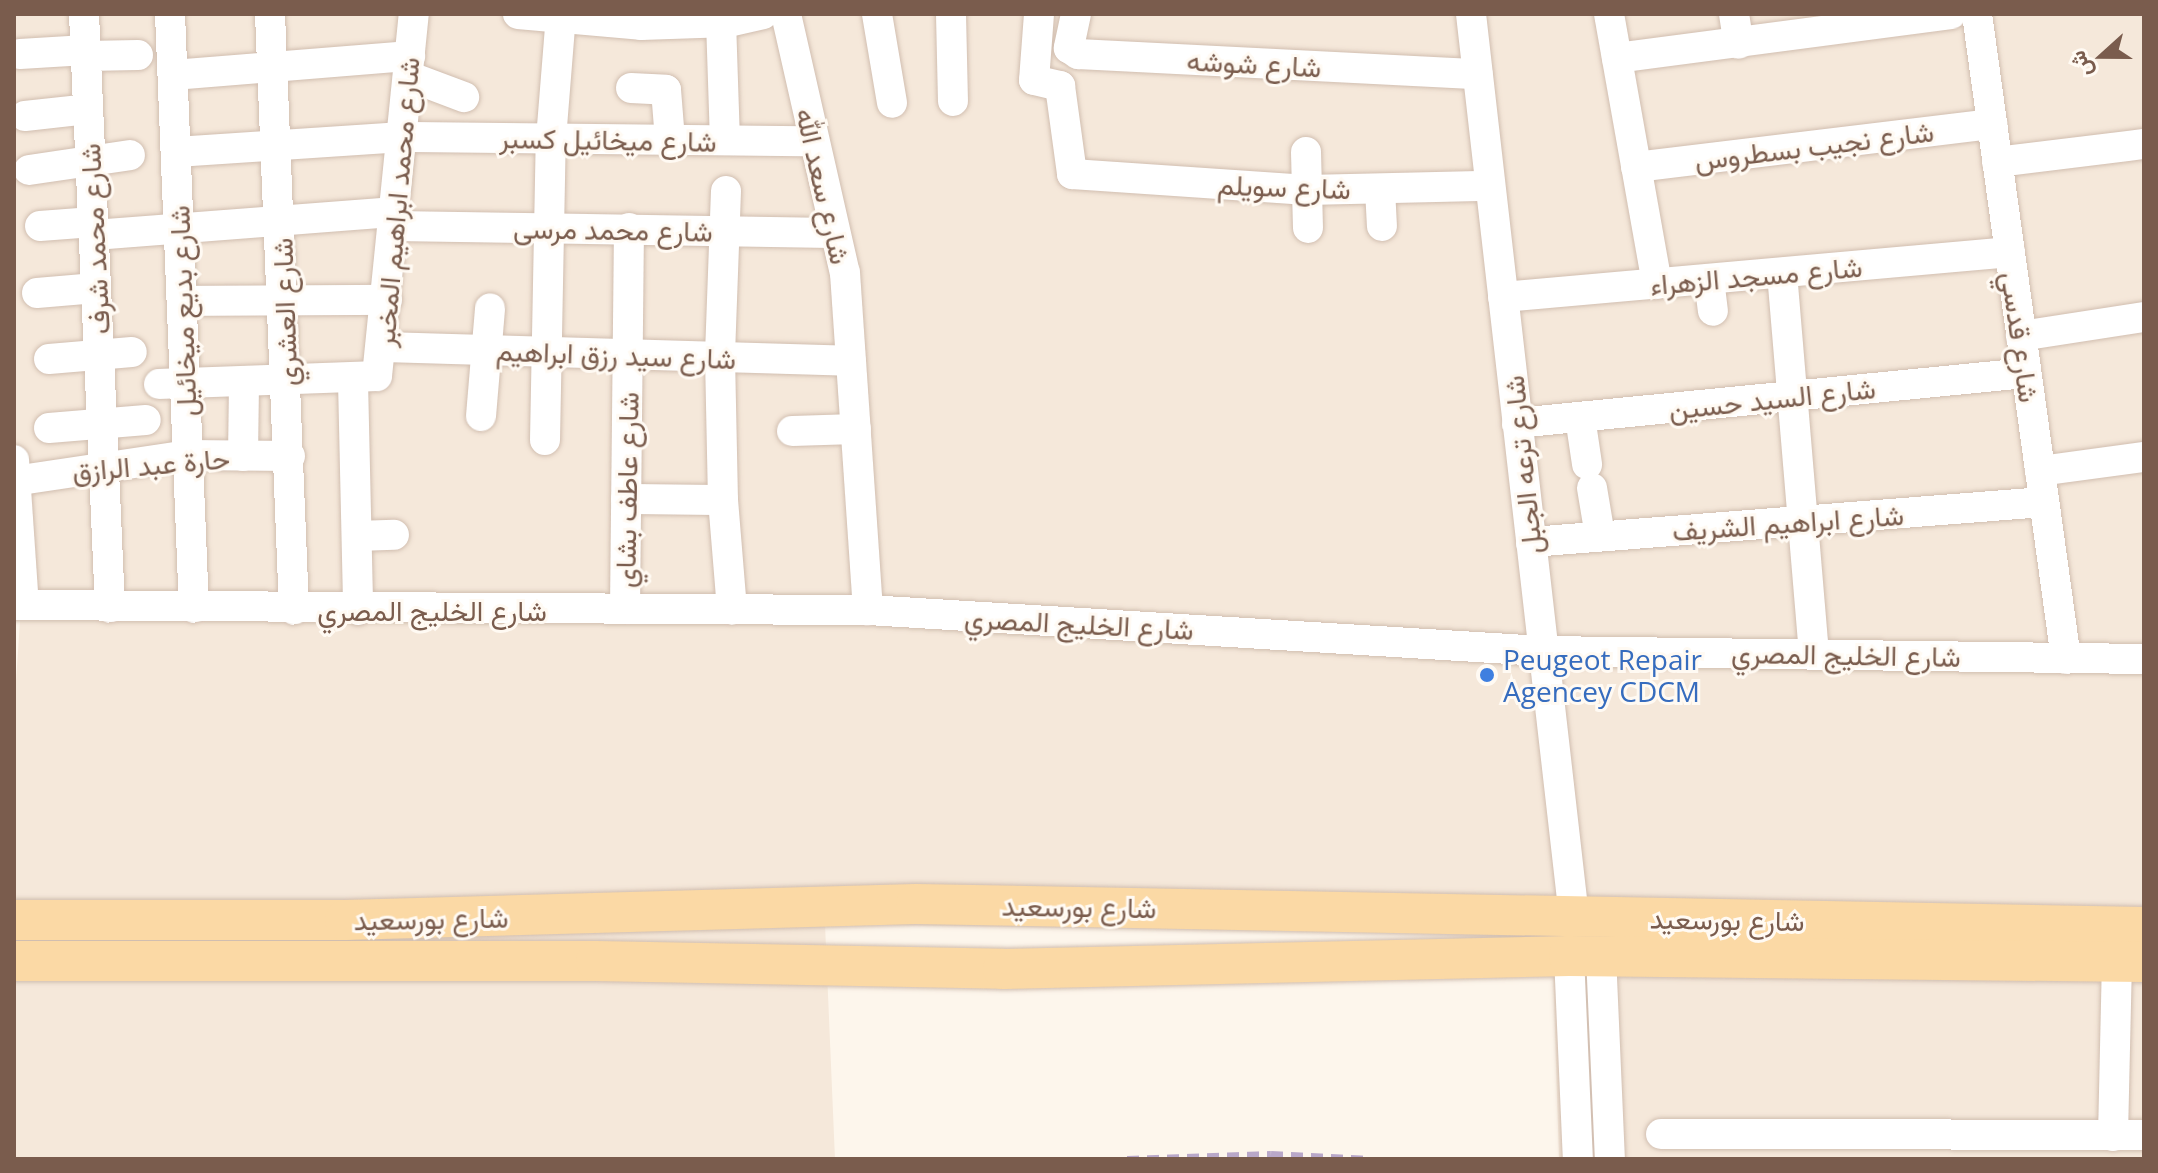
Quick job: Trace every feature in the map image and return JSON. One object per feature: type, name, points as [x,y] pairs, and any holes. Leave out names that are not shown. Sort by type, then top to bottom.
[{"type":"main road","name":"شارع بورسعيد","points":[[14,920],[597,914],[916,904],[2144,927]]},
{"type":"main road","points":[[916,904],[935,917],[941,940],[924,969]]},
{"type":"main road","points":[[988,905],[991,945],[1003,969]]},
{"type":"main road","points":[[596,961],[597,914]]},
{"type":"main road","name":"شارع بورسعيد","points":[[14,961],[596,961],[924,969],[1585,956],[2130,962]]},
{"type":"street","name":"شارع محمد شرف","points":[[84,14],[110,607]]},
{"type":"street","name":"شارع بديع ميخائيل","points":[[170,14],[182,301],[172,383],[188,455],[194,608]]},
{"type":"street","name":"شارع العشري","points":[[270,14],[281,218],[294,610]]},
{"type":"street","name":"شارع محمد ابراهيم المخبر","points":[[359,381],[379,371],[414,14]]},
{"type":"street","points":[[518,14],[641,19],[727,19],[763,14]]},
{"type":"street","name":"شارع سعد الله","points":[[786,14],[832,233],[845,273],[868,610]]},
{"type":"street","points":[[877,14],[892,103]]},
{"type":"street","points":[[951,14],[953,101]]},
{"type":"street","points":[[1039,14],[1034,80],[1060,86],[1069,82],[1072,52],[1068,42],[1076,14]]},
{"type":"street","name":"شارع ترعه الجبل","points":[[1471,14],[1574,916]]},
{"type":"street","points":[[1609,14],[1657,284]]},
{"type":"street","points":[[1734,14],[1739,44]]},
{"type":"street","points":[[1617,58],[1739,44],[1774,27],[1951,14]]},
{"type":"street","name":"شارع قدسي","points":[[1977,14],[2066,659]]},
{"type":"street","points":[[545,440],[551,139],[561,17]]},
{"type":"street","points":[[725,140],[727,19]]},
{"type":"street","name":"شارع شوشه","points":[[1072,52],[1477,74]]},
{"type":"street","points":[[20,54],[138,55]]},
{"type":"street","points":[[173,75],[272,65],[409,66],[464,97]]},
{"type":"street","name":"شارع سويلم","points":[[1060,86],[1068,169],[1077,176],[1307,190],[1490,186]]},
{"type":"street","points":[[631,88],[666,90],[670,140]]},
{"type":"street","points":[[25,116],[88,109]]},
{"type":"street","name":"شارع نجيب بسطروس","points":[[1636,167],[1992,124]]},
{"type":"street","name":"شارع ميخائيل كسبر","points":[[176,152],[403,137],[812,141]]},
{"type":"street","points":[[1997,162],[2144,144]]},
{"type":"street","points":[[1306,152],[1308,228]]},
{"type":"street","points":[[29,170],[130,155]]},
{"type":"street","points":[[1380,189],[1382,226]]},
{"type":"street","points":[[726,191],[720,357],[723,500],[732,610]]},
{"type":"street","name":"شارع محمد مرسى","points":[[40,226],[179,227],[281,218],[395,219],[549,227],[832,233]]},
{"type":"street","name":"شارع عاطف بشاي","points":[[625,609],[629,228]]},
{"type":"street","name":"شارع مسجد الزهراء","points":[[1503,297],[2010,252]]},
{"type":"street","points":[[1782,273],[1814,652]]},
{"type":"street","points":[[1709,279],[1713,311]]},
{"type":"street","points":[[37,293],[96,288]]},
{"type":"street","points":[[182,301],[387,300]]},
{"type":"street","points":[[481,416],[490,308]]},
{"type":"street","points":[[2021,336],[2144,317]]},
{"type":"street","name":"شارع سيد رزق ابراهيم","points":[[382,347],[851,361]]},
{"type":"street","points":[[49,359],[132,352]]},
{"type":"street","name":"شارع السيد حسين","points":[[1517,423],[2026,373]]},
{"type":"street","points":[[172,383],[359,381],[358,610]]},
{"type":"street","points":[[243,456],[244,382]]},
{"type":"street","points":[[1580,417],[1600,536]]},
{"type":"street","points":[[49,428],[146,420]]},
{"type":"street","points":[[792,431],[856,429]]},
{"type":"street","name":"حارة عبد الرازق","points":[[15,474],[188,455],[290,456]]},
{"type":"street","points":[[2040,471],[2144,457]]},
{"type":"street","points":[[15,474],[19,605]]},
{"type":"street","points":[[626,499],[723,500]]},
{"type":"street","name":"شارع ابراهيم الشريف","points":[[1531,542],[2044,502]]},
{"type":"street","points":[[357,536],[394,535]]},
{"type":"street","name":"شارع الخليج المصري","points":[[19,605],[294,610],[868,610],[1543,651],[1814,652],[2144,659]]},
{"type":"street","points":[[1578,1159],[1573,1050],[1585,956]]},
{"type":"street","points":[[1585,956],[1606,1050],[1610,1159]]},
{"type":"street","points":[[2113,1136],[2130,962]]},
{"type":"street","points":[[1573,1050],[1606,1050]]},
{"type":"street","points":[[1559,1159],[1576,1110]]},
{"type":"street","points":[[1661,1134],[2144,1135]]},
{"type":"shaded area","points":[[14,14],[2144,14],[2144,1159],[1559,1159],[1552,935],[825,924],[835,1159],[14,1159],[14,710],[21,607],[14,522]]},
{"type":"railway","points":[[1127,1159],[1271,1154],[1371,1159]]},
{"type":"place","name":"Peugeot Repair Agencey CDCM","points":[[1487,675]]}]
